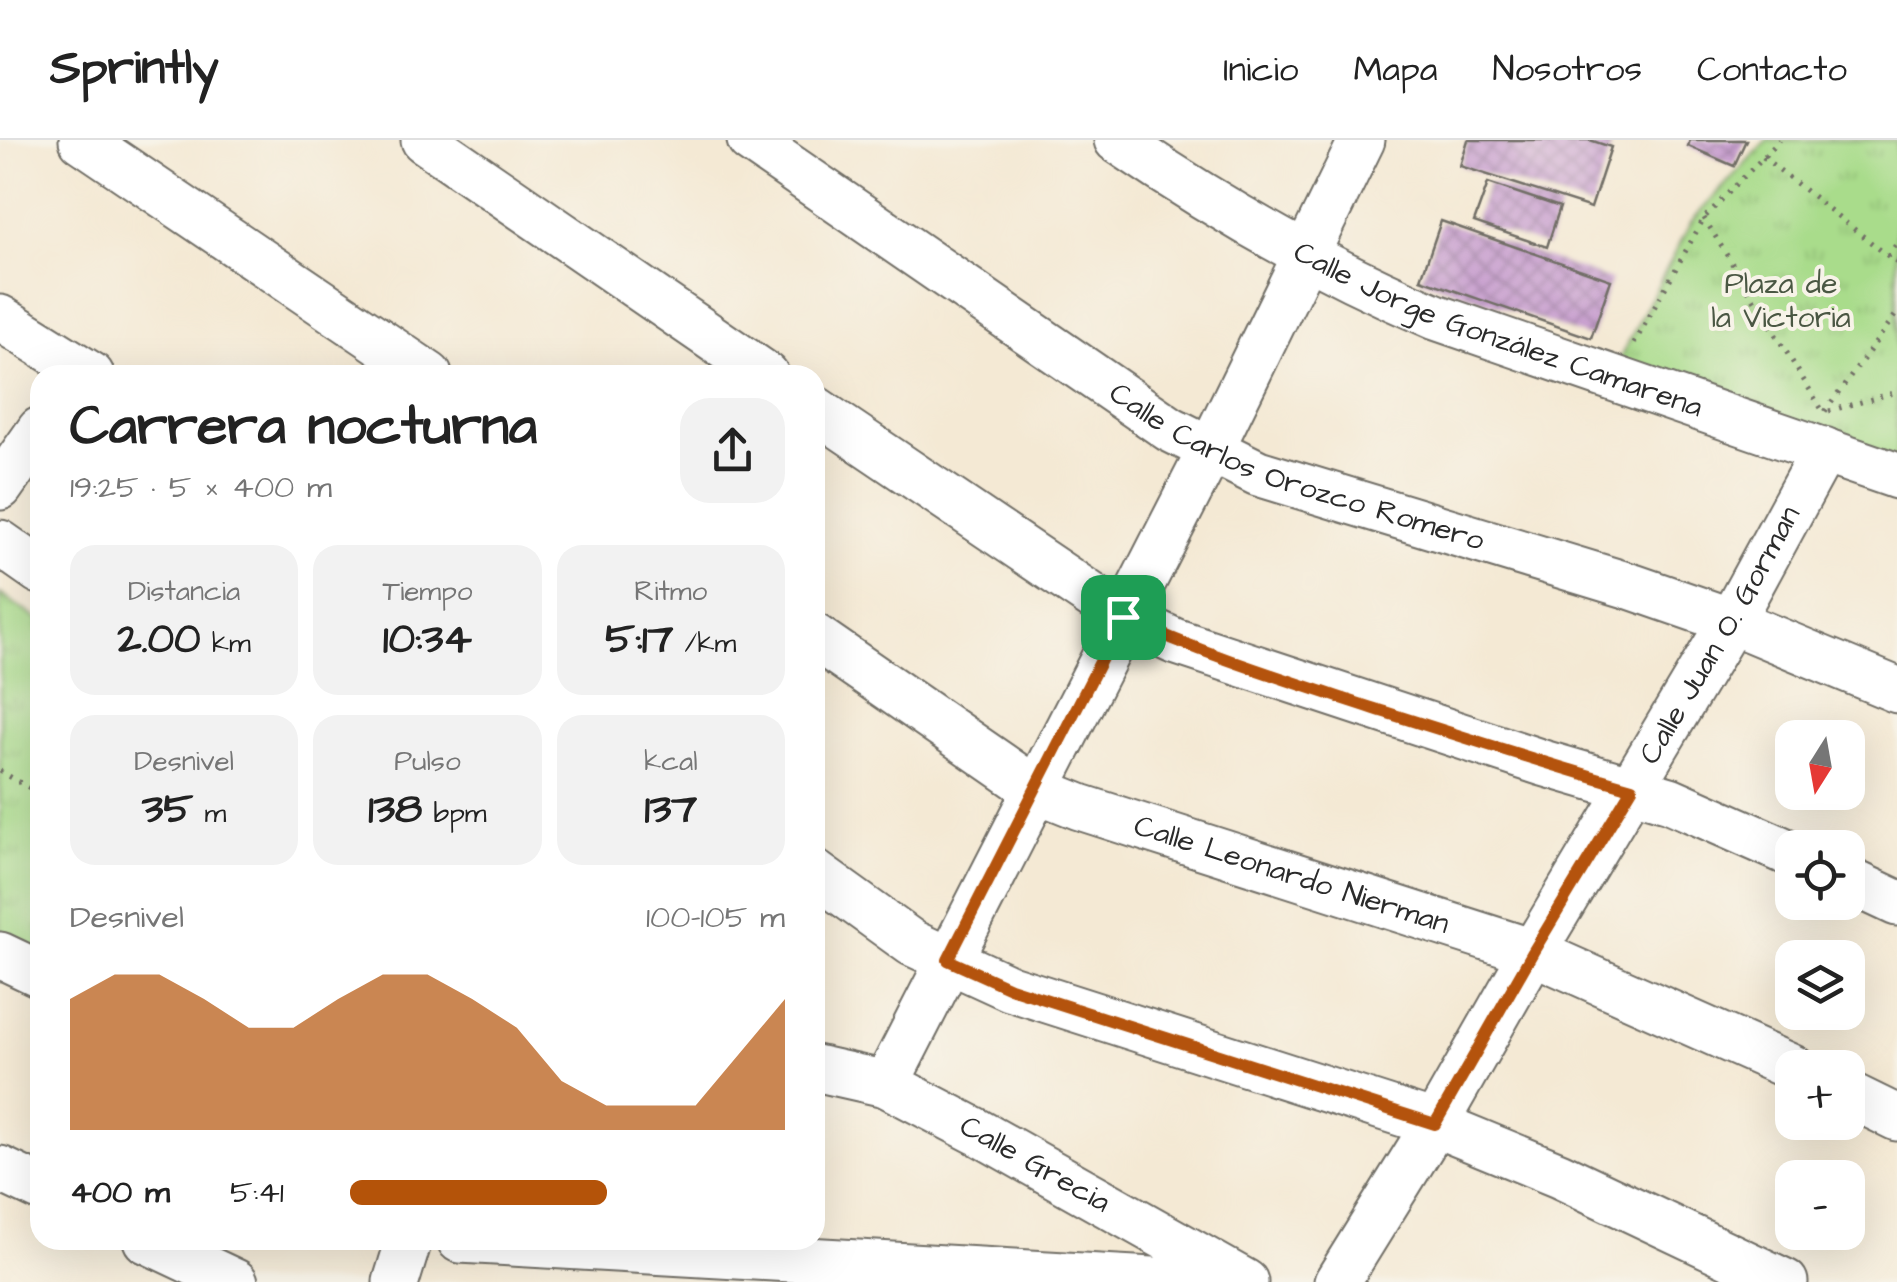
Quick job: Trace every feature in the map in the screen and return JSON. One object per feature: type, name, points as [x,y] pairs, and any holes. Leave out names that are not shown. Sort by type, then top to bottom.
[{"type":"street","points":[[82,140],[414,365]]},
{"type":"street","points":[[424,140],[751,365]]},
{"type":"street","name":"Calle Carlos Orozco Romero","points":[[750,140],[1170,428],[1210,451],[1258,473],[1616,581],[1732,621],[1897,690]]},
{"type":"street","name":"Calle Jorge González Camarena","points":[[1117,140],[1306,257],[1436,316],[1822,428],[1897,476]]},
{"type":"street","points":[[886,1084],[1210,451],[1362,140]]},
{"type":"street","points":[[0,318],[72,365]]},
{"type":"street","points":[[825,416],[1123,617],[1174,641],[1543,763],[1632,788],[1698,811],[1775,846]]},
{"type":"street","name":"Calle Juan O. Gorman","points":[[1337,1282],[1435,1124],[1533,952],[1732,621],[1822,428]]},
{"type":"street","points":[[0,487],[30,444]]},
{"type":"street","points":[[0,542],[30,563]]},
{"type":"street","name":"Calle Leonardo Nierman","points":[[825,644],[1035,789],[1080,807],[1533,952],[1775,1060]]},
{"type":"street","points":[[825,881],[879,922],[1010,988],[1435,1124],[1559,1175],[1786,1282]]},
{"type":"street","points":[[1865,888],[1897,903]]},
{"type":"street","points":[[0,955],[30,969]]},
{"type":"street","name":"Calle Grecia","points":[[825,1070],[886,1084],[1245,1282]]},
{"type":"street","points":[[1865,1102],[1897,1118]]},
{"type":"street","points":[[0,1169],[30,1183]]},
{"type":"street","points":[[163,1250],[207,1276]]},
{"type":"street","points":[[396,1282],[407,1250]]},
{"type":"street","points":[[633,1250],[1187,1282]]},
{"type":"path","points":[[1632,348],[1704,218],[1780,140]]},
{"type":"path","points":[[1763,157],[1897,263]]},
{"type":"path","points":[[1704,218],[1822,428]]},
{"type":"path","points":[[1888,256],[1897,243]]},
{"type":"path","points":[[1822,428],[1897,313]]},
{"type":"path","points":[[1822,428],[1897,392]]},
{"type":"path","points":[[0,771],[30,788]]},
{"type":"green space","name":"Plaza de la Victoria","points":[[1767,140],[1897,140],[1897,466],[1616,366],[1692,221]]},
{"type":"green space","points":[[0,594],[30,614],[30,952],[0,937]]},
{"type":"building","points":[[1468,140],[1590,140],[1611,147],[1591,208],[1460,166]]},
{"type":"building","points":[[1690,140],[1746,140],[1734,166],[1688,146]]},
{"type":"building","points":[[1488,183],[1560,207],[1547,247],[1474,222]]},
{"type":"building","points":[[1441,221],[1611,280],[1591,338],[1421,279]]},
{"type":"route","points":[[1123,617],[1174,641],[1241,665],[1632,788],[1435,1124],[1010,988],[948,960],[1123,617]]}]
